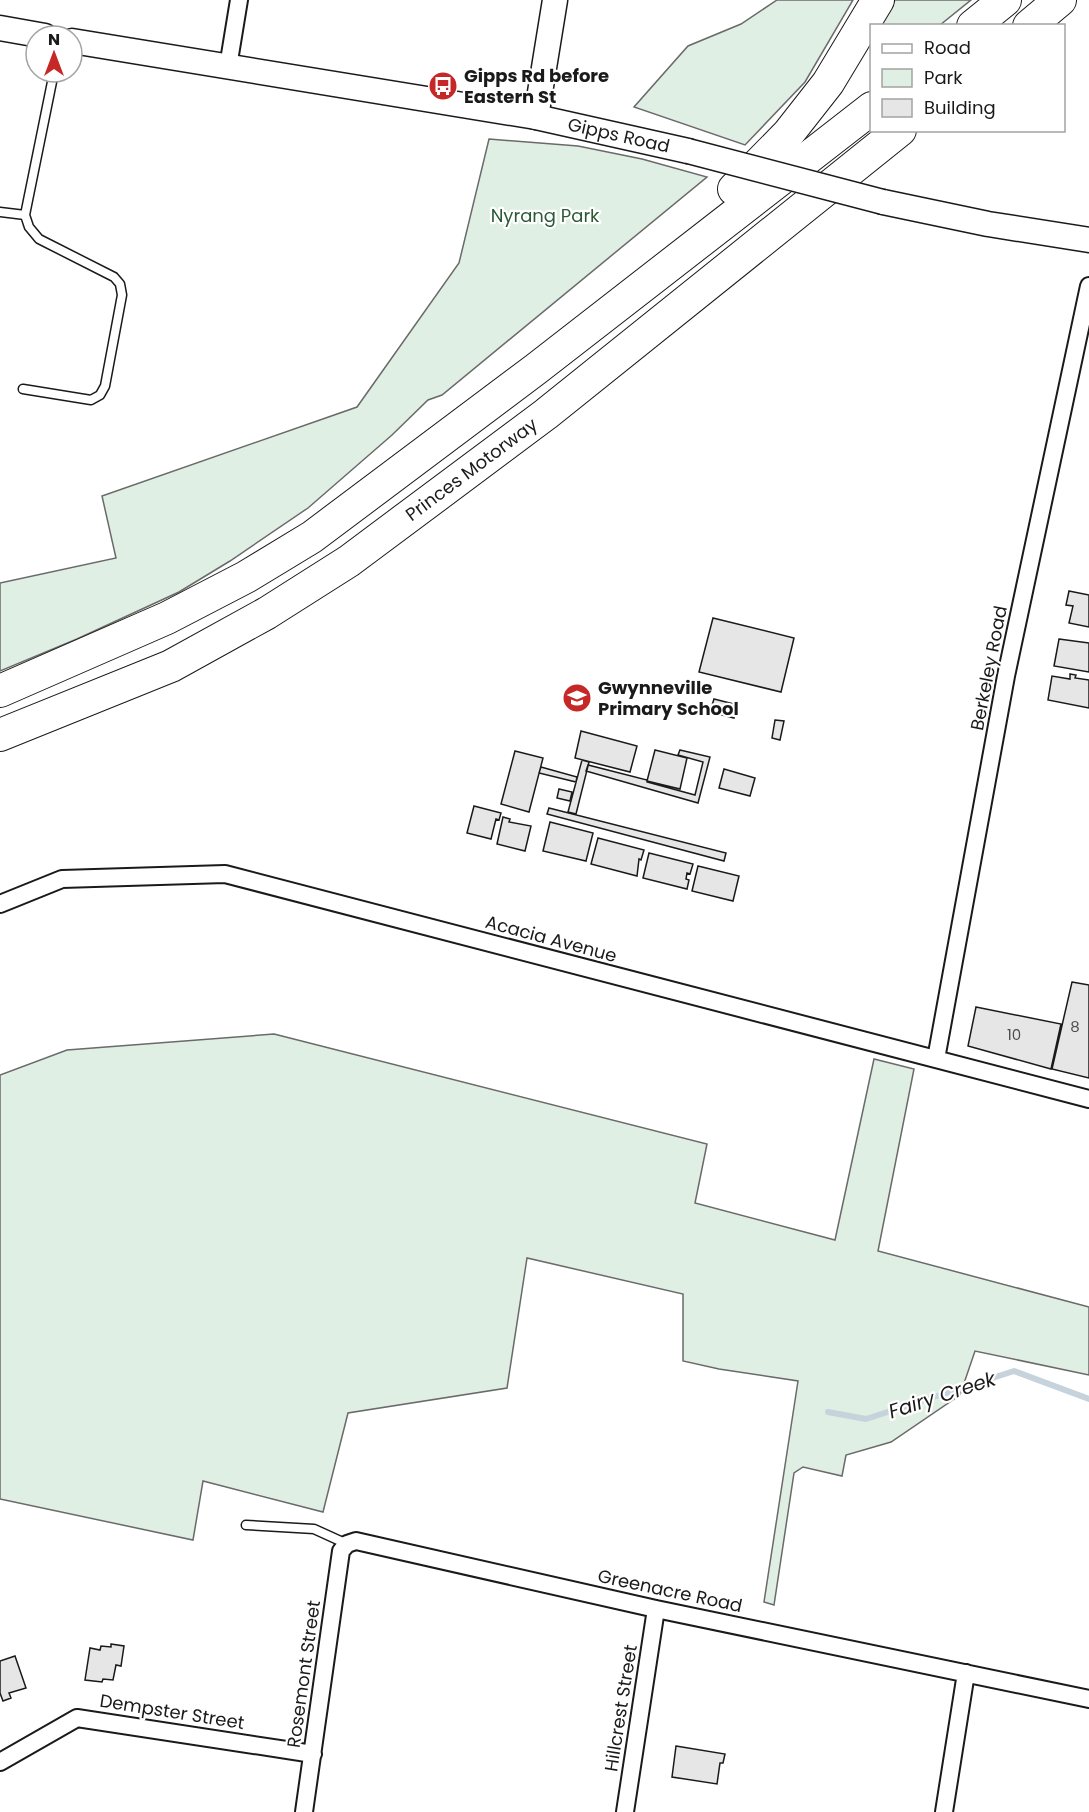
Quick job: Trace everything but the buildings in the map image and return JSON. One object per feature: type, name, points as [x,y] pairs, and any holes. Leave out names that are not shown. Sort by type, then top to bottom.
[{"type":"highway","points":[[536,369],[762,163],[828,83],[878,0]]},
{"type":"highway","points":[[975,24],[1005,0]]},
{"type":"highway","points":[[1031,24],[1060,0]]},
{"type":"highway","points":[[0,691],[167,618],[246,577],[312,537],[536,369],[870,110]]},
{"type":"highway","name":"Princes Motorway","points":[[0,735],[171,666],[267,613],[350,561],[546,414],[898,132]]},
{"type":"main road","points":[[536,117],[555,0]]},
{"type":"main road","points":[[0,28],[24,32]]},
{"type":"main road","name":"Gipps Road","points":[[84,43],[536,117],[688,151],[883,202],[988,224],[1089,240]]},
{"type":"street","points":[[228,67],[239,0]]},
{"type":"street","name":"Berkeley Road","points":[[936,1059],[1006,676],[1089,286]]},
{"type":"street","name":"Acacia Avenue","points":[[0,904],[62,879],[225,874],[1089,1099]]},
{"type":"street","name":"Greenacre Road","points":[[347,1544],[356,1541],[656,1609],[1089,1699]]},
{"type":"street","name":"Rosemont Street","points":[[304,1812],[341,1551],[347,1544]]},
{"type":"street","name":"Hillcrest Street","points":[[625,1812],[656,1609]]},
{"type":"street","points":[[944,1812],[966,1673]]},
{"type":"street","name":"Dempster Street","points":[[0,1762],[76,1718],[313,1754]]},
{"type":"lane","points":[[23,389],[91,400],[100,395],[105,386],[122,295],[120,284],[114,277],[39,239],[28,226],[25,215],[52,84]]},
{"type":"lane","points":[[0,212],[25,215]]},
{"type":"lane","name":"Greenacre Road","points":[[246,1525],[314,1529],[347,1544]]},
{"type":"green space","points":[[777,0],[853,0],[805,82],[745,145],[634,107],[688,46],[741,24]]},
{"type":"green space","points":[[895,0],[971,0],[941,24],[881,24]]},
{"type":"green space","name":"Nyrang Park","points":[[489,139],[578,146],[642,159],[707,177],[442,395],[428,400],[392,435],[308,508],[230,561],[179,592],[77,639],[0,671],[0,583],[116,558],[102,496],[357,407],[459,263]]},
{"type":"green space","points":[[274,1034],[707,1144],[695,1203],[835,1240],[874,1059],[914,1069],[878,1251],[1089,1307],[1089,1375],[975,1351],[960,1395],[891,1442],[846,1455],[842,1476],[803,1467],[794,1473],[774,1605],[764,1602],[798,1381],[683,1361],[683,1294],[527,1258],[507,1388],[348,1413],[323,1512],[203,1481],[193,1540],[0,1499],[0,1075],[67,1050]]},
{"type":"waterway","name":"Fairy Creek","points":[[828,1412],[866,1419],[1014,1371],[1089,1399]]},
{"type":"place","name":"Gipps Rd before Eastern St","points":[[443,86]]},
{"type":"place","name":"Gwynneville Primary School","points":[[577,698]]}]
